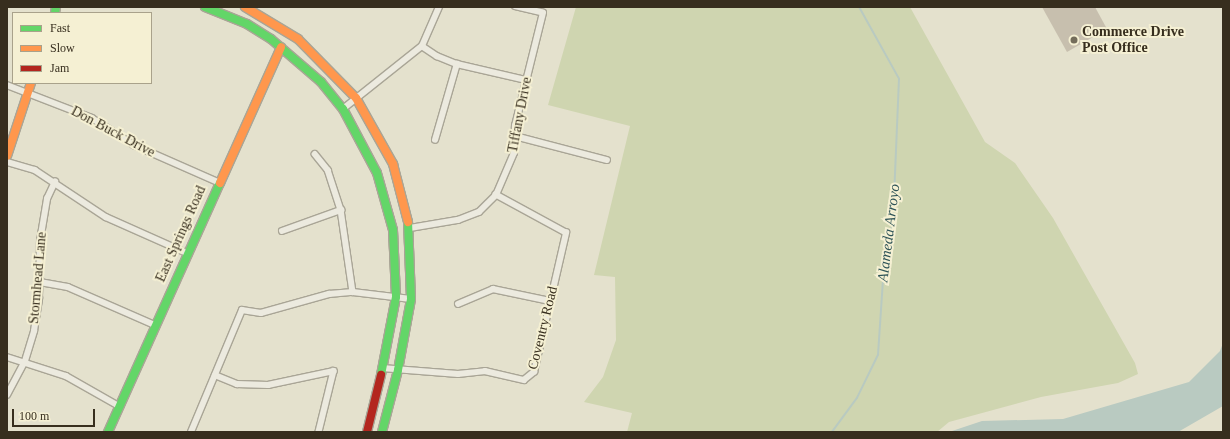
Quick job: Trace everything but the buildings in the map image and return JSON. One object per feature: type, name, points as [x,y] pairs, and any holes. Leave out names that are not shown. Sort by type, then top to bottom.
[{"type":"main road","points":[[205,7],[247,24],[281,47],[321,82],[343,109],[367,151],[387,200],[394,246],[396,297],[382,368],[367,432]]},
{"type":"main road","points":[[245,7],[298,39],[356,98],[393,164],[410,228],[411,299],[398,370],[382,432]]},
{"type":"main road","name":"East Springs Road","points":[[108,432],[218,182],[281,47]]},
{"type":"main road","points":[[7,156],[30,84]]},
{"type":"street","points":[[343,109],[422,46],[439,7]]},
{"type":"street","name":"Tiffany Drive","points":[[410,228],[458,220],[479,212],[496,195],[514,153],[515,136],[526,80],[543,13],[516,7]]},
{"type":"street","points":[[422,46],[438,56],[457,64],[526,80]]},
{"type":"street","points":[[435,140],[457,64]]},
{"type":"street","name":"Don Buck Drive","points":[[7,85],[92,118],[134,145],[218,182]]},
{"type":"street","points":[[515,136],[607,160]]},
{"type":"street","points":[[315,154],[328,170],[341,210],[353,292]]},
{"type":"street","points":[[7,162],[35,170],[106,217],[187,253]]},
{"type":"street","name":"Stormhead Lane","points":[[7,395],[24,361],[35,323],[40,282],[39,254],[44,213],[47,200],[55,182]]},
{"type":"street","name":"Coventry Road","points":[[382,368],[458,374],[486,371],[524,380],[534,372],[566,233],[496,195]]},
{"type":"street","points":[[282,231],[341,210]]},
{"type":"street","points":[[40,282],[68,286],[155,325]]},
{"type":"street","points":[[458,304],[493,289],[550,301]]},
{"type":"street","points":[[191,432],[242,310],[260,313],[329,294],[353,292],[411,299]]},
{"type":"street","points":[[7,357],[24,361],[66,376],[119,406]]},
{"type":"street","points":[[215,375],[237,384],[268,385],[334,371],[320,432]]},
{"type":"green space","points":[[576,7],[910,7],[985,142],[1015,163],[1053,218],[1135,363],[1138,374],[1118,383],[1041,397],[949,422],[937,432],[627,432],[632,413],[584,402],[603,377],[616,340],[615,277],[594,275],[630,126],[548,105]]},
{"type":"shaded area","points":[[1223,343],[1223,406],[1178,432],[949,432],[982,421],[1063,419],[1189,382],[1220,351]]},
{"type":"waterway","name":"Alameda Arroyo","points":[[832,432],[857,398],[878,355],[884,264],[893,222],[899,79],[859,7]]},
{"type":"traffic: fast","points":[[55,12],[56,7]]},
{"type":"traffic: fast","points":[[205,7],[247,24],[271,39],[321,82],[343,109],[377,173],[393,230],[396,297],[381,375]]},
{"type":"traffic: fast","points":[[108,432],[220,183]]},
{"type":"traffic: fast","points":[[382,432],[398,370],[411,299],[408,222]]},
{"type":"traffic: slow","points":[[245,7],[298,39],[356,98],[393,164],[408,222]]},
{"type":"traffic: slow","points":[[220,183],[281,47]]},
{"type":"traffic: slow","points":[[7,156],[31,84]]},
{"type":"traffic: jam","points":[[367,432],[381,375]]},
{"type":"place","name":"Commerce Drive Post Office","points":[[1074,40]]}]
